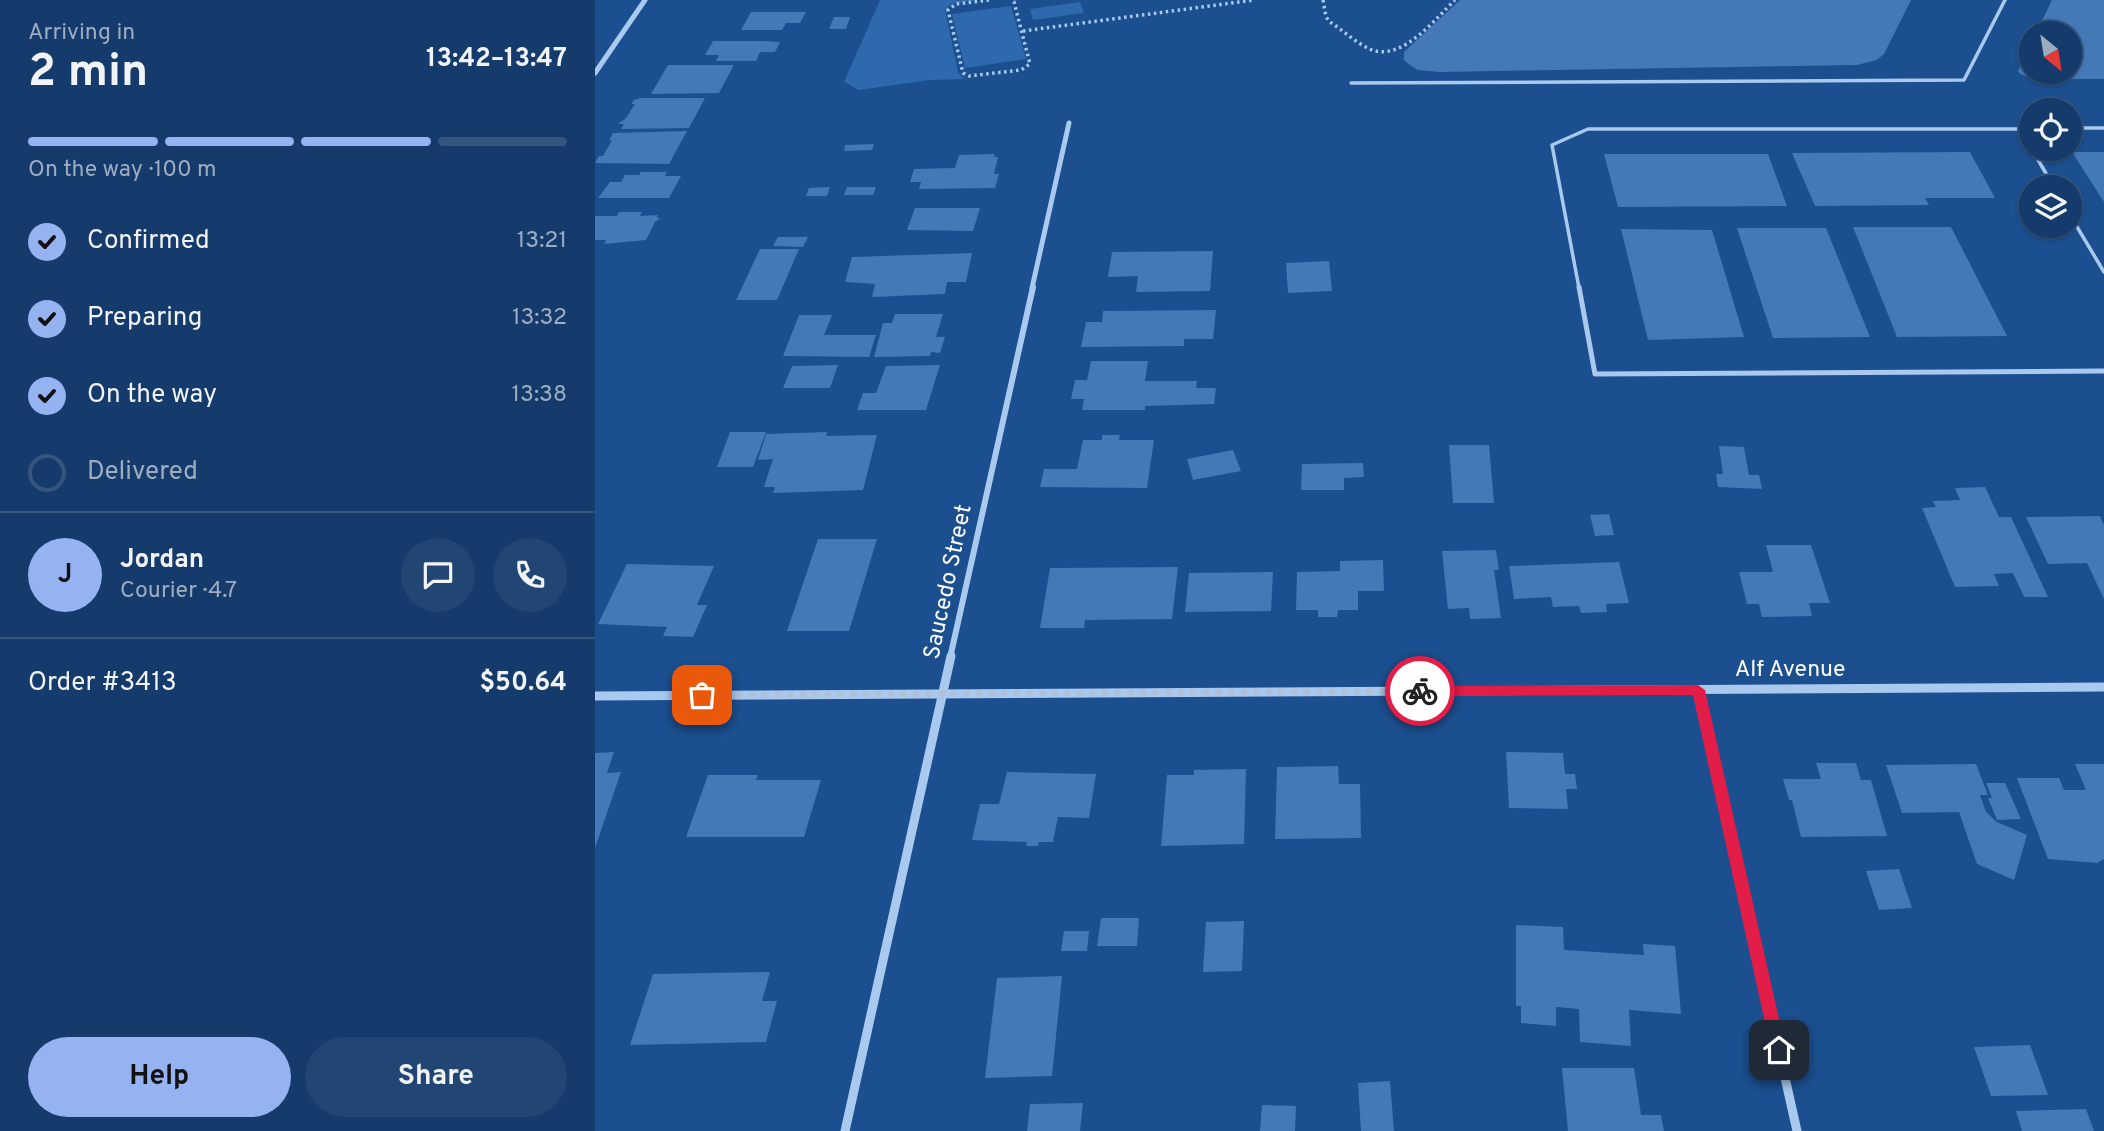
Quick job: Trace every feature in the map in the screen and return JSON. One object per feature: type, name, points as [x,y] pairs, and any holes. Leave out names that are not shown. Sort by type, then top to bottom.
[{"type":"street","points":[[595,73],[645,0]]},
{"type":"street","name":"Saucedo Street","points":[[845,1131],[1069,123]]},
{"type":"street","name":"Alf Avenue","points":[[595,696],[2104,687]]},
{"type":"street","points":[[1698,690],[1797,1131]]},
{"type":"lane","points":[[1351,83],[1964,80],[2004,0]]},
{"type":"lane","points":[[2082,128],[2104,128]]},
{"type":"lane","points":[[2019,129],[1588,129],[1552,145],[1595,374],[2104,371]]},
{"type":"lane","points":[[2082,235],[2104,272]]},
{"type":"path","points":[[989,0],[956,4],[948,10],[963,73],[973,76],[1028,66],[1031,62],[1024,31],[1011,0]]},
{"type":"path","points":[[1024,31],[1254,0]]},
{"type":"path","points":[[1323,0],[1326,17],[1330,22],[1369,48],[1385,53],[1399,49],[1455,0]]},
{"type":"shaded area","points":[[880,0],[978,0],[951,4],[945,10],[958,72],[964,79],[929,80],[859,90],[844,82]]},
{"type":"shaded area","points":[[1080,2],[1084,13],[1033,20],[1030,9]]},
{"type":"shaded area","points":[[1011,6],[1026,59],[965,68],[952,14]]},
{"type":"building","points":[[1460,0],[1911,0],[1884,54],[1877,60],[1857,65],[1439,72],[1418,70],[1411,66],[1404,60],[1404,52]]},
{"type":"building","points":[[2052,0],[2104,0],[2104,79],[2083,79],[2083,21],[2042,21]]},
{"type":"building","points":[[751,12],[806,12],[800,23],[786,23],[782,30],[741,30]]},
{"type":"building","points":[[834,17],[850,17],[846,29],[829,29]]},
{"type":"building","points":[[713,41],[780,42],[775,52],[760,52],[756,61],[716,61],[719,55],[705,55]]},
{"type":"building","points":[[668,65],[734,65],[719,93],[651,94]]},
{"type":"building","points":[[705,98],[689,128],[621,129],[624,124],[618,124],[626,118],[635,104],[631,104],[634,100]]},
{"type":"building","points":[[687,131],[669,164],[595,163],[599,156],[603,156],[613,133]]},
{"type":"building","points":[[874,144],[872,150],[844,151],[845,145]]},
{"type":"building","points":[[1970,152],[1995,198],[1925,198],[1929,205],[1815,206],[1792,153]]},
{"type":"building","points":[[2082,152],[2104,152],[2104,202],[2078,161],[2082,161]]},
{"type":"building","points":[[995,154],[994,157],[998,157],[994,174],[999,174],[995,188],[919,189],[921,182],[910,182],[914,169],[955,168],[959,155]]},
{"type":"building","points":[[1604,154],[1768,154],[1787,206],[1618,207]]},
{"type":"building","points":[[641,172],[667,172],[665,176],[681,176],[669,198],[598,198],[610,182],[621,182],[625,175],[639,175]]},
{"type":"building","points":[[830,187],[827,196],[806,196],[809,188]]},
{"type":"building","points":[[847,187],[876,187],[873,195],[844,195]]},
{"type":"building","points":[[915,208],[980,208],[973,231],[907,230]]},
{"type":"building","points":[[619,212],[642,212],[640,216],[658,215],[657,218],[661,218],[655,222],[646,240],[604,244],[606,240],[595,240],[595,216],[617,216]]},
{"type":"building","points":[[1853,227],[1951,227],[2007,336],[1897,337]]},
{"type":"building","points":[[1737,228],[1826,228],[1870,337],[1773,338]]},
{"type":"building","points":[[1621,229],[1712,230],[1744,337],[1648,340]]},
{"type":"building","points":[[778,237],[808,237],[803,247],[773,246]]},
{"type":"building","points":[[760,249],[799,249],[777,300],[736,300]]},
{"type":"building","points":[[1213,251],[1210,291],[1136,292],[1138,276],[1108,277],[1112,252]]},
{"type":"building","points":[[972,253],[966,282],[947,282],[945,294],[872,297],[875,284],[845,282],[852,257]]},
{"type":"building","points":[[1329,261],[1332,291],[1288,293],[1286,263]]},
{"type":"building","points":[[1216,310],[1213,339],[1184,339],[1184,346],[1081,347],[1086,322],[1102,322],[1103,311]]},
{"type":"building","points":[[895,314],[943,314],[936,337],[945,337],[940,353],[931,352],[930,356],[874,357],[883,323],[892,323]]},
{"type":"building","points":[[799,315],[832,315],[824,335],[876,335],[869,357],[783,356]]},
{"type":"building","points":[[1091,361],[1148,361],[1145,381],[1197,381],[1196,388],[1216,388],[1214,404],[1145,406],[1145,410],[1082,410],[1084,399],[1071,399],[1075,380],[1087,380]]},
{"type":"building","points":[[838,365],[830,388],[783,388],[792,366]]},
{"type":"building","points":[[940,365],[926,410],[857,410],[863,393],[876,393],[886,366]]},
{"type":"building","points":[[730,432],[766,432],[753,467],[717,467]]},
{"type":"building","points":[[827,432],[826,436],[877,435],[863,490],[773,493],[775,487],[764,487],[773,459],[758,460],[766,434]]},
{"type":"building","points":[[1102,435],[1120,435],[1119,440],[1154,440],[1147,488],[1040,487],[1044,469],[1077,469],[1083,440],[1102,440]]},
{"type":"building","points":[[1449,445],[1489,445],[1494,503],[1453,503]]},
{"type":"building","points":[[1719,446],[1744,447],[1749,475],[1759,475],[1762,489],[1718,487],[1716,474],[1723,474]]},
{"type":"building","points":[[1233,450],[1241,471],[1193,480],[1187,459]]},
{"type":"building","points":[[1363,463],[1364,477],[1344,478],[1344,490],[1301,490],[1302,464]]},
{"type":"building","points":[[1985,487],[1999,517],[2011,517],[2048,597],[2024,597],[2013,573],[1994,574],[1999,586],[1955,587],[1922,508],[1936,507],[1933,501],[1960,500],[1955,488]]},
{"type":"building","points":[[1609,514],[1614,535],[1595,536],[1590,515]]},
{"type":"building","points":[[2100,516],[2104,525],[2104,599],[2087,563],[2048,564],[2026,517]]},
{"type":"building","points":[[818,539],[877,539],[849,631],[787,631]]},
{"type":"building","points":[[1766,545],[1811,545],[1830,603],[1809,603],[1812,616],[1762,617],[1759,604],[1747,604],[1739,572],[1773,572]]},
{"type":"building","points":[[1496,550],[1499,570],[1494,570],[1501,618],[1470,619],[1469,608],[1448,609],[1442,551]]},
{"type":"building","points":[[1383,560],[1384,591],[1358,591],[1358,610],[1338,610],[1337,617],[1318,617],[1318,610],[1296,610],[1297,572],[1340,571],[1340,561]]},
{"type":"building","points":[[1619,562],[1629,603],[1606,604],[1607,612],[1581,613],[1579,606],[1553,607],[1551,597],[1514,599],[1509,566]]},
{"type":"building","points":[[627,564],[714,566],[697,605],[707,605],[693,637],[663,636],[667,627],[598,624]]},
{"type":"building","points":[[1178,567],[1172,619],[1085,620],[1084,628],[1040,628],[1050,568]]},
{"type":"building","points":[[1273,572],[1271,611],[1185,612],[1189,573]]},
{"type":"building","points":[[614,752],[607,773],[621,772],[595,848],[595,753]]},
{"type":"building","points":[[1506,752],[1563,753],[1565,774],[1575,774],[1577,789],[1566,789],[1568,809],[1509,808]]},
{"type":"building","points":[[1816,763],[1856,763],[1861,780],[1871,780],[1887,836],[1801,837],[1792,800],[1789,800],[1783,779],[1821,779]]},
{"type":"building","points":[[1976,764],[1988,795],[1980,795],[1986,812],[1997,822],[2027,835],[2014,880],[1977,864],[1959,812],[1902,813],[1886,765]]},
{"type":"building","points":[[2075,764],[2104,764],[2104,859],[2097,863],[2048,859],[2017,778],[2059,778],[2064,790],[2086,790]]},
{"type":"building","points":[[1338,766],[1339,784],[1360,784],[1361,838],[1275,839],[1277,767]]},
{"type":"building","points":[[1246,769],[1244,844],[1161,846],[1167,775],[1194,775],[1194,770]]},
{"type":"building","points":[[1007,772],[1096,774],[1089,818],[1058,817],[1053,842],[1039,842],[1038,846],[1026,846],[1027,842],[972,840],[980,804],[999,804]]},
{"type":"building","points":[[708,775],[758,775],[756,780],[821,780],[804,837],[686,837]]},
{"type":"building","points":[[1986,783],[2005,783],[2021,819],[1997,820],[1988,798],[1992,798]]},
{"type":"building","points":[[1899,869],[1912,908],[1879,910],[1866,871]]},
{"type":"building","points":[[1101,918],[1139,918],[1137,946],[1097,946]]},
{"type":"building","points":[[1244,921],[1242,971],[1203,972],[1206,922]]},
{"type":"building","points":[[1516,925],[1563,927],[1564,950],[1644,955],[1643,944],[1675,946],[1681,1014],[1629,1010],[1631,1046],[1580,1042],[1579,1009],[1556,1007],[1556,1026],[1521,1023],[1521,1006],[1516,1006]]},
{"type":"building","points":[[1064,931],[1089,931],[1087,951],[1061,951]]},
{"type":"building","points":[[770,972],[762,1001],[777,1001],[766,1042],[630,1045],[653,974]]},
{"type":"building","points":[[1062,976],[1052,1076],[985,1078],[997,978]]},
{"type":"building","points":[[2030,1045],[2048,1095],[1991,1096],[1974,1047]]},
{"type":"building","points":[[1562,1068],[1634,1068],[1641,1115],[1661,1115],[1664,1131],[1568,1131]]},
{"type":"building","points":[[1390,1081],[1394,1131],[1361,1131],[1358,1083]]},
{"type":"building","points":[[1083,1103],[1080,1131],[1027,1131],[1030,1104]]},
{"type":"building","points":[[1262,1105],[1296,1106],[1295,1131],[1260,1131]]},
{"type":"building","points":[[2086,1109],[2094,1131],[2022,1131],[2016,1111]]},
{"type":"way so far","points":[[702,695],[1420,691]]},
{"type":"route","points":[[1420,691],[1698,690],[1779,1050]]}]
